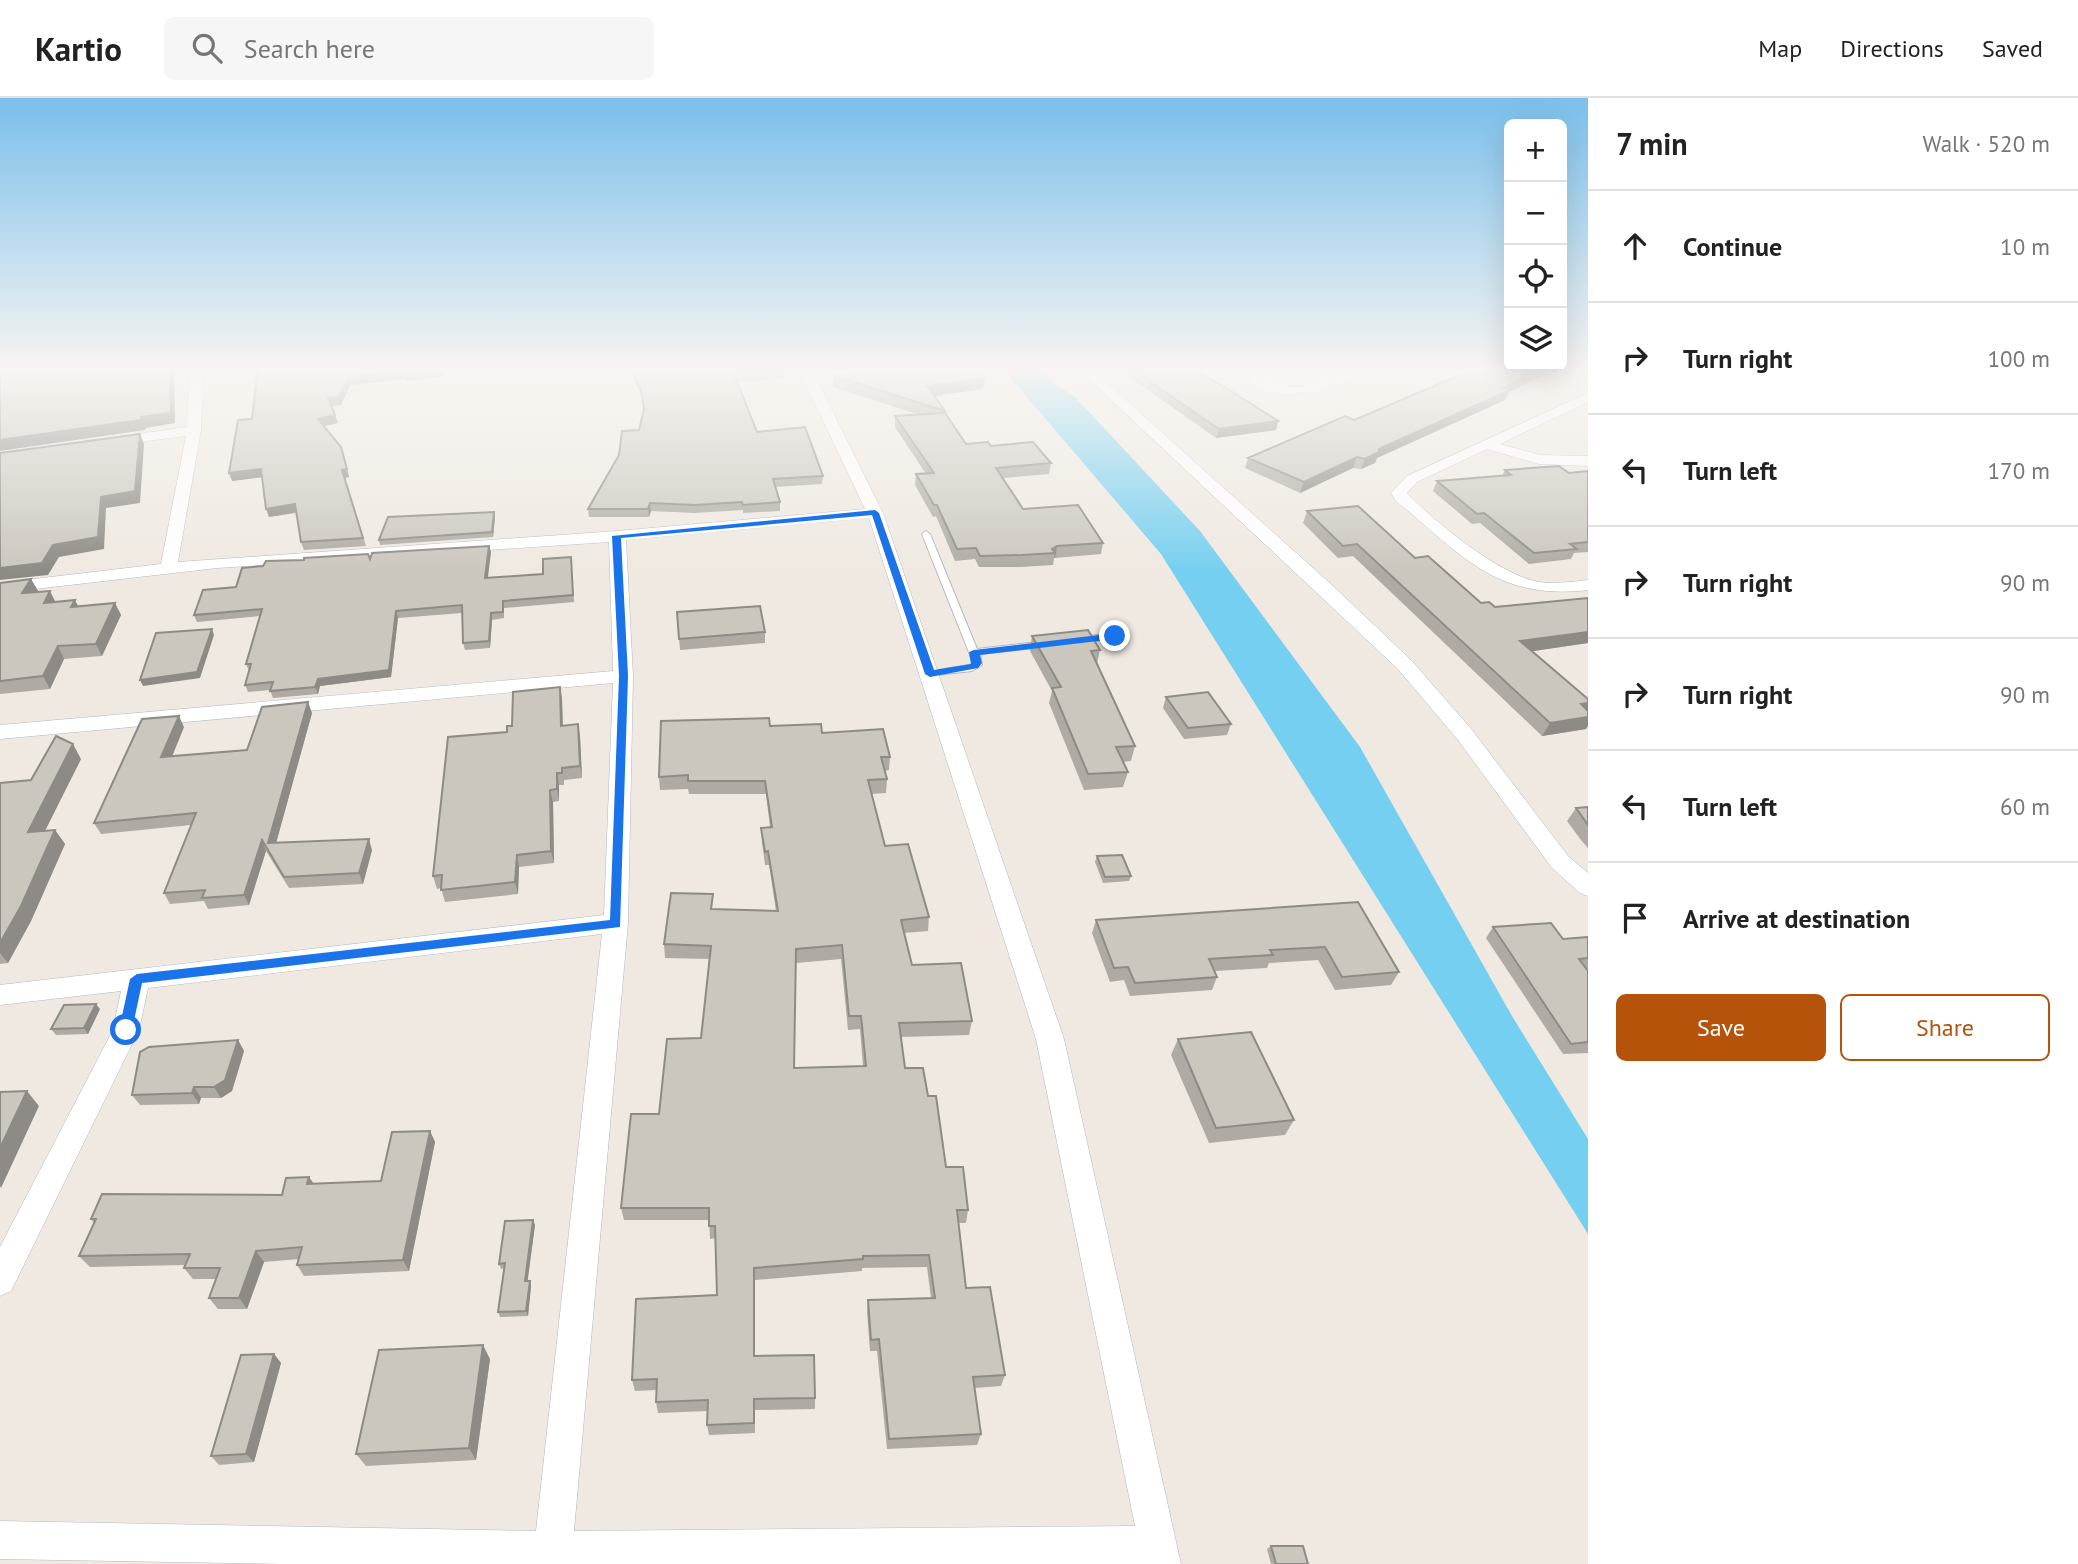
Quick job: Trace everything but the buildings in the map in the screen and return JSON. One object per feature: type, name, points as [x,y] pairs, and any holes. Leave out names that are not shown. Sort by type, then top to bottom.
[{"type":"street","points":[[97,444],[150,436]]},
{"type":"street","points":[[169,567],[193,436]]},
{"type":"street","points":[[0,1540],[553,1550],[1160,1555],[1050,1039],[875,513],[838,436]]},
{"type":"street","points":[[1158,436],[1405,665],[1465,735],[1560,862],[1588,887]]},
{"type":"street","points":[[1506,436],[1412,479],[1402,486],[1399,493],[1495,572],[1535,586],[1558,588],[1588,585]]},
{"type":"street","points":[[1488,445],[1539,459],[1588,461]]},
{"type":"street","points":[[0,588],[169,567],[617,536],[875,513]]},
{"type":"street","points":[[553,1550],[616,923],[624,676],[617,536]]},
{"type":"street","points":[[0,732],[624,676]]},
{"type":"street","points":[[0,995],[616,923]]},
{"type":"street","points":[[0,1280],[126,1030],[137,979]]},
{"type":"lane","points":[[926,534],[977,663],[975,666],[930,674]]},
{"type":"lane","points":[[974,652],[1115,636]]},
{"type":"water","points":[[1061,436],[1112,436],[1200,531],[1360,747],[1512,1016],[1588,1139],[1588,1234],[1161,554]]},
{"type":"route","points":[[126,1030],[137,979],[616,923],[624,676],[617,536],[875,513],[930,674],[972,668],[977,665],[974,652],[1115,636]]}]
